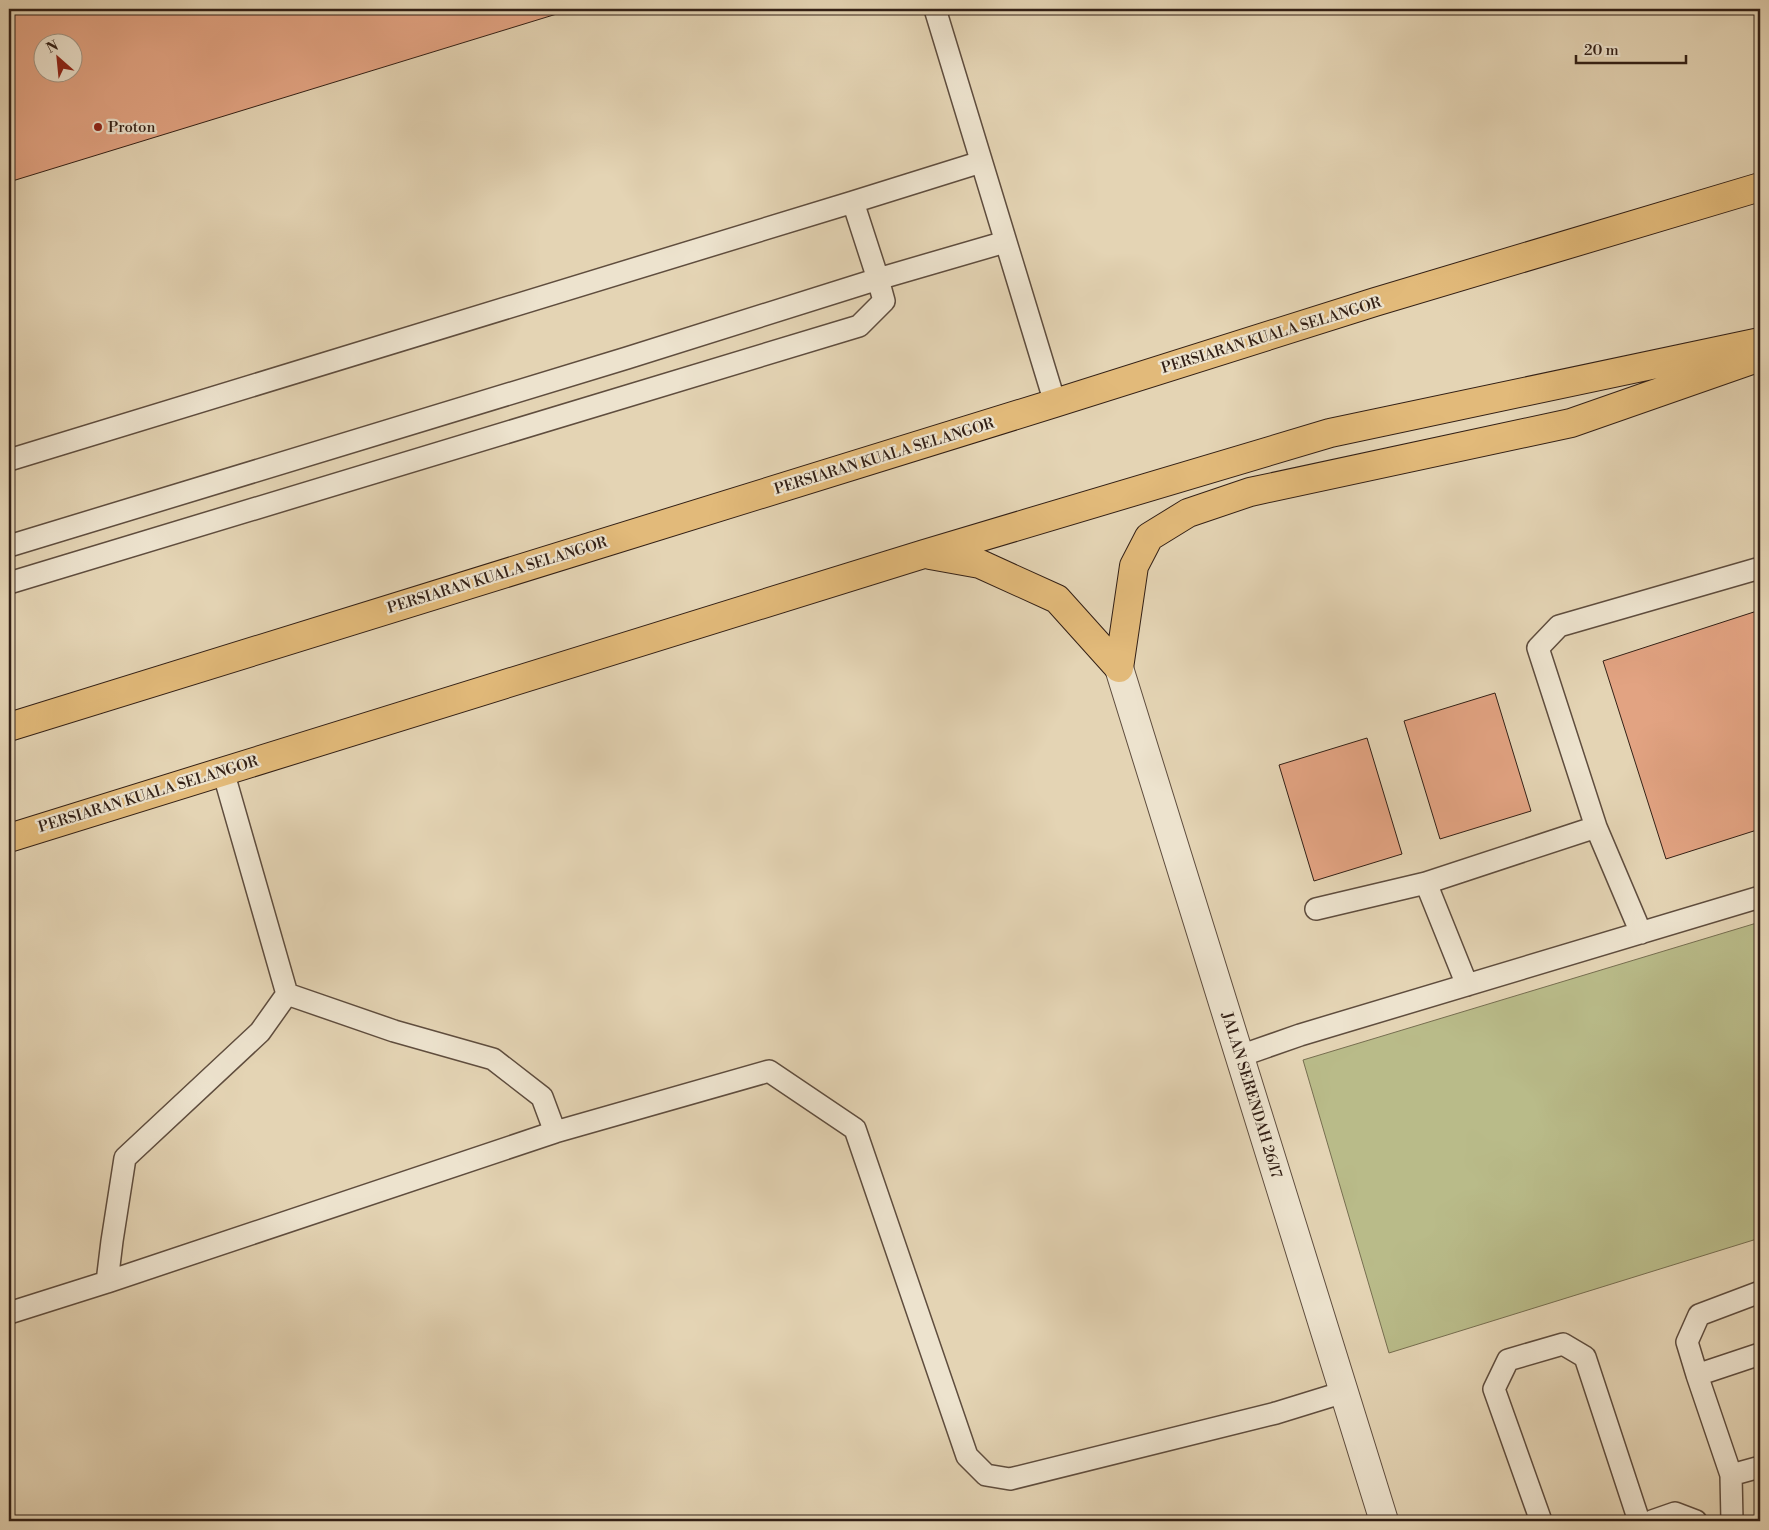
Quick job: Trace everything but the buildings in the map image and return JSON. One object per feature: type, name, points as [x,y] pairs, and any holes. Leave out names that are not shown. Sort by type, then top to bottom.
[{"type":"main road","name":"PERSIARAN KUALA SELANGOR","points":[[9,726],[1055,403],[1384,299],[1760,187]]},
{"type":"main road","name":"PERSIARAN KUALA SELANGOR","points":[[9,838],[924,554],[1330,433],[1760,342]]},
{"type":"main road","points":[[1119,668],[1134,566],[1149,537],[1188,513],[1250,492],[1572,423],[1760,357]]},
{"type":"main road","points":[[924,554],[980,564],[1056,599],[1119,668]]},
{"type":"street","name":"JALAN SERENDAH 26/17","points":[[1119,668],[1384,1521]]},
{"type":"lane","points":[[935,9],[1055,403]]},
{"type":"lane","points":[[9,460],[981,162]]},
{"type":"lane","points":[[9,583],[859,326],[884,301],[853,202]]},
{"type":"lane","points":[[9,546],[627,358],[878,278],[1005,242]]},
{"type":"lane","points":[[1641,933],[1596,827],[1538,648],[1559,626],[1760,568]]},
{"type":"lane","points":[[223,771],[286,994]]},
{"type":"lane","points":[[1316,909],[1426,883],[1596,827]]},
{"type":"lane","points":[[1426,883],[1467,985]]},
{"type":"lane","points":[[1240,1056],[1300,1035],[1760,897]]},
{"type":"lane","points":[[286,994],[394,1031],[493,1059],[542,1097],[554,1132]]},
{"type":"lane","points":[[107,1282],[125,1158],[260,1032],[286,994]]},
{"type":"lane","points":[[9,1313],[554,1132],[769,1071],[856,1129],[967,1456],[986,1475],[1010,1479],[1276,1414],[1344,1392]]},
{"type":"lane","points":[[1732,1521],[1731,1475],[1687,1342],[1699,1315],[1760,1292]]},
{"type":"lane","points":[[1541,1521],[1494,1389],[1508,1360],[1563,1344],[1584,1357],[1639,1521]]},
{"type":"lane","points":[[1697,1375],[1760,1354]]},
{"type":"lane","points":[[1731,1475],[1760,1467]]},
{"type":"lane","points":[[1652,1521],[1675,1513],[1696,1521]]},
{"type":"green space","points":[[1760,922],[1760,1238],[1389,1353],[1303,1060]]},
{"type":"place","name":"Proton","points":[[98,127]]}]
